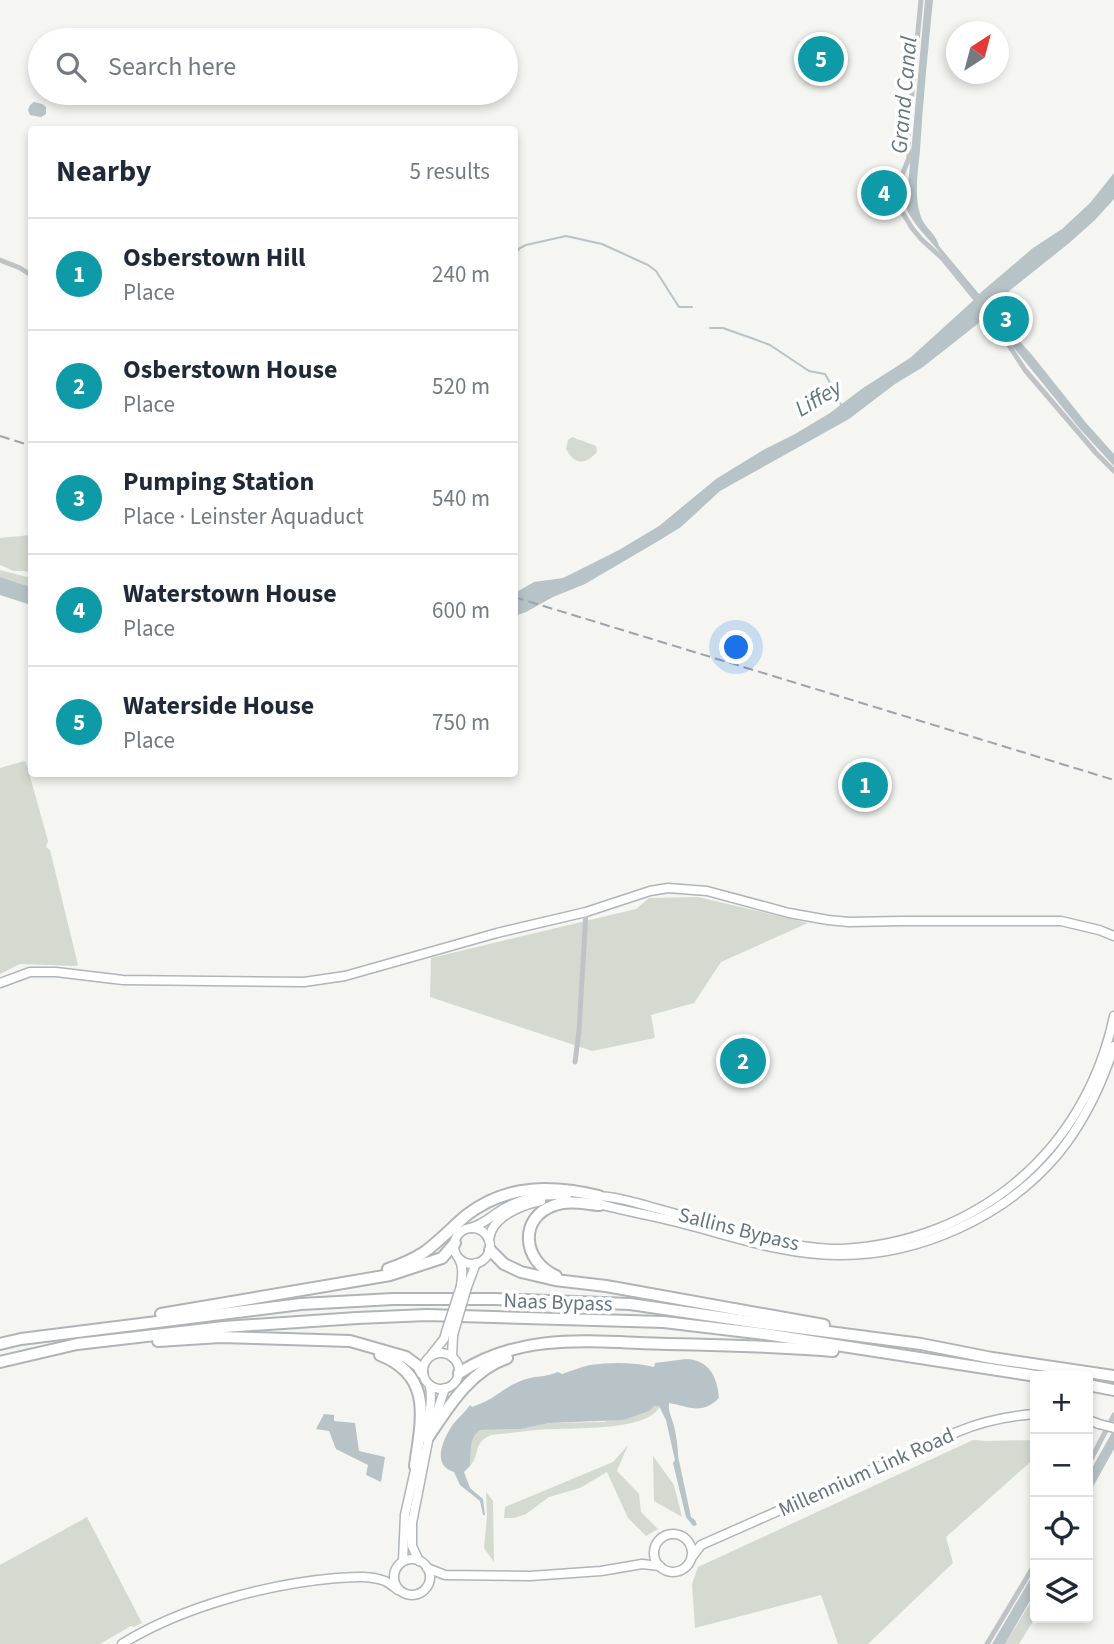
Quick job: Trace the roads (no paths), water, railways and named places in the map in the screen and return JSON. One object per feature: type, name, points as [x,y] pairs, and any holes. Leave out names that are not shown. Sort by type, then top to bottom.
[{"type":"highway","points":[[356,1281],[424,1252],[470,1212],[511,1193],[553,1188],[573,1190],[600,1200]]},
{"type":"highway","points":[[580,1283],[548,1272],[538,1264],[530,1252],[530,1231],[540,1213],[557,1204],[600,1200]]},
{"type":"highway","points":[[90,1330],[150,1316],[390,1275],[442,1258],[455,1243]]},
{"type":"highway","points":[[489,1245],[504,1264],[521,1272],[856,1330],[990,1363]]},
{"type":"highway","name":"Naas Bypass","points":[[0,1344],[21,1339],[301,1304],[393,1299],[508,1300],[630,1304],[921,1344],[1030,1374]]},
{"type":"highway","name":"Naas Bypass","points":[[0,1362],[77,1344],[211,1329],[427,1315],[664,1322],[1114,1376]]},
{"type":"highway","points":[[0,1362],[150,1342],[220,1337],[350,1341],[406,1357],[418,1366],[422,1373]]},
{"type":"highway","points":[[334,1340],[394,1361],[416,1385],[422,1413],[415,1466]]},
{"type":"highway","points":[[429,1436],[475,1375],[502,1359],[554,1341],[758,1346],[990,1363]]},
{"type":"highway","points":[[459,1373],[488,1357],[517,1348],[539,1345]]},
{"type":"highway","points":[[1093,1386],[1113,1390]]},
{"type":"main road","points":[[0,983],[30,972],[56,972],[123,980],[321,980],[586,912],[650,891],[668,888],[707,891],[789,913],[828,920],[1061,921],[1087,926],[1114,936]]},
{"type":"main road","name":"Sallins Bypass","points":[[470,1228],[480,1226],[504,1208],[533,1197],[557,1195],[635,1203],[775,1242],[804,1246],[839,1249],[868,1247],[921,1235],[964,1218],[993,1200],[1029,1172],[1054,1144],[1084,1100],[1101,1063],[1114,1016]]},
{"type":"main road","name":"Sallins Bypass","points":[[489,1245],[490,1232],[497,1221],[508,1214],[537,1202],[569,1199],[600,1200],[763,1246],[803,1253],[866,1254],[912,1246],[984,1216],[1045,1168],[1087,1109],[1114,1046]]},
{"type":"main road","points":[[458,1257],[465,1262],[476,1263],[485,1258],[489,1245],[482,1231],[470,1228],[456,1239],[455,1250],[458,1257],[462,1263],[464,1287]]},
{"type":"main road","points":[[449,1333],[452,1356],[458,1364],[459,1373],[454,1383],[437,1389],[426,1382],[422,1373],[426,1360],[449,1333],[464,1287],[476,1263]]},
{"type":"main road","points":[[432,1354],[452,1356]]},
{"type":"main road","points":[[403,1561],[405,1515],[431,1406],[430,1386]]},
{"type":"main road","points":[[419,1561],[412,1546],[412,1523],[429,1436],[445,1388]]},
{"type":"main road","name":"Millennium Link Road","points":[[692,1557],[701,1545],[966,1428],[1003,1417],[1030,1414]]},
{"type":"main road","points":[[1093,1422],[1114,1428]]},
{"type":"main road","points":[[371,1578],[395,1569],[403,1561],[414,1559],[445,1575],[541,1575],[601,1571],[650,1559],[657,1543],[665,1536],[676,1535],[695,1545],[701,1545]]},
{"type":"main road","points":[[642,1563],[660,1566],[668,1571],[680,1571],[688,1566],[692,1557],[689,1542]]},
{"type":"main road","points":[[654,1553],[660,1566]]},
{"type":"main road","points":[[427,1568],[429,1584]]},
{"type":"main road","points":[[395,1569],[393,1580],[398,1590]]},
{"type":"main road","points":[[122,1644],[169,1620],[215,1602],[261,1590],[311,1580],[356,1577],[384,1581],[407,1595],[418,1595],[429,1584],[445,1575]]},
{"type":"street","points":[[921,0],[908,134],[909,158],[902,176],[898,200],[901,210],[921,239],[936,251],[997,327],[1026,370],[1114,471]]},
{"type":"street","points":[[0,260],[28,273]]},
{"type":"street","points":[[575,1062],[586,912]]},
{"type":"street","points":[[1093,1455],[1114,1415]]},
{"type":"street","points":[[987,1644],[1030,1572]]},
{"type":"waterway","points":[[518,250],[526,245],[566,236],[602,244],[648,265],[656,271],[679,307],[692,307]]},
{"type":"waterway","name":"Liffey","points":[[710,328],[723,328],[770,345],[809,371],[825,374],[842,407]]},
{"type":"railway","points":[[0,436],[28,445]]},
{"type":"railway","points":[[518,598],[1114,780]]},
{"type":"place","name":"Waterside House","points":[[821,59]]},
{"type":"place","name":"Waterstown House","points":[[884,193]]},
{"type":"place","name":"Pumping Station","points":[[1006,319]]},
{"type":"place","name":"Osberstown Hill","points":[[865,785]]},
{"type":"place","name":"Osberstown House","points":[[743,1061]]},
{"type":"water label","name":"Grand Canal","points":[[904,95]]}]
